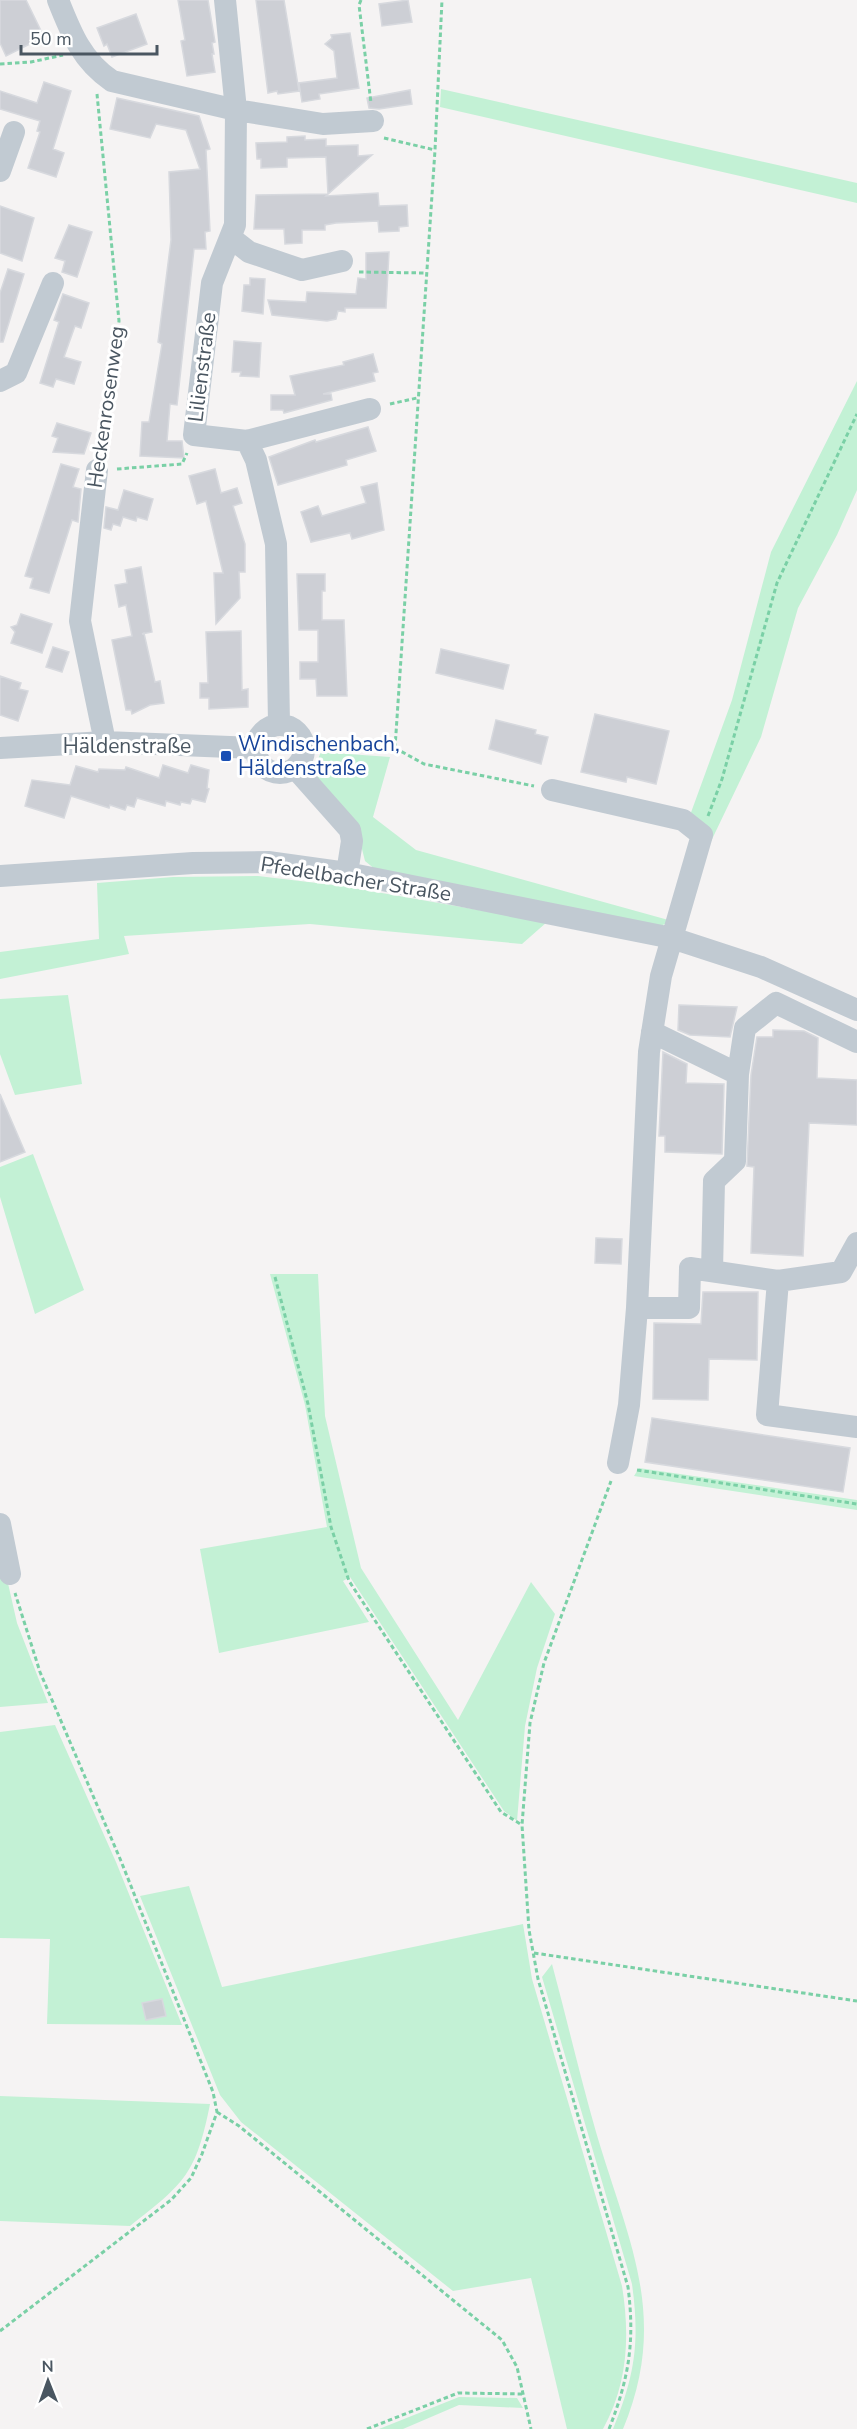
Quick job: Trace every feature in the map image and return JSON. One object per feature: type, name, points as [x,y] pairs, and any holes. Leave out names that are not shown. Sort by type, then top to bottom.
[{"type":"street","points":[[58,0],[76,44],[94,69],[112,81],[236,110],[323,124],[373,121]]},
{"type":"street","name":"Lilienstraße","points":[[225,0],[236,110],[235,225],[212,283],[194,435],[247,441]]},
{"type":"street","points":[[0,171],[14,132]]},
{"type":"street","points":[[231,238],[249,252],[302,270],[342,261]]},
{"type":"street","points":[[0,381],[16,372],[52,283]]},
{"type":"street","points":[[279,724],[276,544],[256,460],[247,441],[370,409]]},
{"type":"street","name":"Heckenrosenweg","points":[[97,470],[80,621],[105,742]]},
{"type":"street","points":[[300,758],[287,772],[269,771],[256,757],[255,748],[262,731],[279,724],[297,731],[300,758],[350,830],[352,841],[346,873]]},
{"type":"street","name":"Häldenstraße","points":[[0,748],[105,742],[255,748]]},
{"type":"street","points":[[552,790],[683,820],[702,835],[661,976],[652,1032],[637,1308],[629,1405],[618,1463]]},
{"type":"street","name":"Pfedelbacher Straße","points":[[0,876],[204,862],[268,862],[346,873],[672,938],[761,967],[857,1010]]},
{"type":"street","points":[[712,1271],[714,1182],[735,1161],[738,1074],[745,1028],[776,1003],[857,1042]]},
{"type":"street","points":[[652,1032],[738,1074]]},
{"type":"street","points":[[637,1308],[689,1308],[690,1268],[778,1281],[842,1272],[854,1256]]},
{"type":"street","points":[[778,1281],[768,1415],[857,1427]]},
{"type":"street","points":[[0,1524],[10,1574]]},
{"type":"path","points":[[361,0],[359,5],[373,121],[383,138],[435,150]]},
{"type":"path","points":[[395,748],[435,150],[442,0]]},
{"type":"path","points":[[0,64],[62,57],[76,44]]},
{"type":"path","name":"Heckenrosenweg","points":[[94,69],[119,321],[97,470]]},
{"type":"path","points":[[342,261],[358,272],[426,273]]},
{"type":"path","points":[[370,409],[417,398]]},
{"type":"path","points":[[702,835],[722,779],[777,583],[857,414]]},
{"type":"path","points":[[97,470],[183,464],[194,435]]},
{"type":"path","points":[[300,758],[395,748],[424,764],[552,790]]},
{"type":"path","points":[[275,1277],[308,1404],[331,1527],[348,1581],[501,1812],[522,1825]]},
{"type":"path","points":[[609,2429],[624,2390],[631,2358],[632,2321],[628,2287],[538,1979],[529,1930],[522,1825],[530,1723],[544,1663],[618,1463],[642,1472],[857,1504]]},
{"type":"path","points":[[0,2331],[171,2200],[192,2178],[217,2112],[206,2069],[121,1861],[40,1672],[10,1574]]},
{"type":"path","points":[[534,1953],[857,2001]]},
{"type":"path","points":[[217,2112],[238,2126],[502,2340],[517,2367],[525,2394],[531,2429]]},
{"type":"path","points":[[367,2429],[458,2393],[525,2394]]},
{"type":"green space","points":[[441,89],[857,183],[857,203],[440,107]]},
{"type":"green space","points":[[857,381],[857,490],[837,535],[798,608],[761,737],[703,858],[689,818],[732,700],[771,552]]},
{"type":"green space","points":[[321,752],[390,757],[373,817],[416,850],[672,921],[658,927],[376,870],[365,861],[361,845],[312,773]]},
{"type":"green space","points":[[258,876],[342,886],[547,922],[522,944],[310,924],[124,936],[129,954],[0,979],[0,952],[99,939],[97,883],[173,877]]},
{"type":"green space","points":[[68,995],[82,1084],[15,1095],[0,1054],[0,999]]},
{"type":"green space","points":[[33,1154],[84,1290],[35,1314],[0,1197],[0,1167]]},
{"type":"green space","points":[[270,1274],[318,1274],[325,1416],[361,1568],[458,1720],[531,1582],[555,1614],[537,1668],[525,1726],[517,1821],[504,1811],[350,1577],[343,1581],[369,1622],[219,1653],[200,1549],[327,1527],[305,1405]]},
{"type":"green space","points":[[639,1468],[857,1500],[857,1510],[634,1476]]},
{"type":"green space","points":[[0,1548],[17,1623],[48,1703],[0,1707]]},
{"type":"green space","points":[[55,1725],[116,1862],[182,2025],[47,2024],[50,1939],[0,1938],[0,1732]]},
{"type":"green space","points":[[189,1886],[222,1987],[523,1924],[532,1979],[622,2286],[625,2304],[626,2341],[622,2377],[618,2395],[603,2429],[567,2429],[531,2278],[453,2291],[241,2122],[220,2095],[140,1896]]},
{"type":"green space","points":[[552,1964],[590,2111],[631,2244],[639,2279],[644,2314],[643,2350],[637,2388],[623,2429],[613,2429],[626,2392],[634,2358],[636,2324],[632,2284],[542,1977]]},
{"type":"green space","points":[[0,2096],[210,2104],[199,2147],[185,2175],[164,2199],[130,2226],[0,2221]]},
{"type":"green space","points":[[459,2397],[517,2398],[523,2408],[459,2405],[403,2429],[379,2429]]},
{"type":"building","points":[[0,0],[26,0],[44,37],[6,56],[0,43]]},
{"type":"building","points":[[178,0],[208,0],[215,42],[212,43],[214,54],[212,54],[215,72],[187,76],[181,41],[185,40]]},
{"type":"building","points":[[256,0],[284,0],[299,91],[268,93]]},
{"type":"building","points":[[408,0],[412,22],[382,26],[379,4]]},
{"type":"building","points":[[136,14],[147,44],[112,57],[107,44],[104,46],[97,28]]},
{"type":"building","points":[[350,33],[359,88],[319,94],[320,99],[302,102],[299,83],[337,78],[334,51],[325,44],[332,38],[331,35]]},
{"type":"building","points":[[44,82],[71,91],[53,149],[64,153],[56,177],[28,168],[40,132],[37,131],[40,121],[0,109],[0,91],[37,103]]},
{"type":"building","points":[[410,90],[412,104],[379,109],[369,108],[367,98]]},
{"type":"building","points":[[117,98],[199,116],[210,149],[206,150],[210,231],[205,232],[206,249],[194,249],[177,405],[170,404],[167,441],[182,441],[184,458],[140,456],[142,422],[149,422],[162,344],[158,342],[171,240],[169,172],[200,169],[186,130],[156,124],[150,138],[110,129]]},
{"type":"building","points":[[305,136],[305,140],[326,139],[326,146],[358,145],[358,156],[372,155],[326,196],[378,193],[379,206],[407,205],[408,226],[399,227],[399,231],[379,232],[378,221],[336,223],[325,225],[325,230],[302,230],[302,243],[285,244],[284,229],[254,229],[256,195],[328,194],[326,157],[287,158],[287,167],[261,168],[261,159],[257,159],[256,143],[287,142],[287,137]]},
{"type":"building","points":[[0,206],[34,218],[22,261],[0,253]]},
{"type":"building","points":[[69,225],[92,232],[77,277],[62,272],[65,261],[55,258]]},
{"type":"building","points":[[389,252],[386,308],[345,308],[345,312],[338,311],[336,319],[327,321],[272,315],[268,300],[306,302],[307,292],[356,294],[358,278],[366,279],[366,253]]},
{"type":"building","points":[[8,269],[24,274],[3,342],[0,342],[0,293]]},
{"type":"building","points":[[250,278],[265,279],[263,314],[242,311],[244,285],[250,285]]},
{"type":"building","points":[[63,294],[89,303],[81,328],[75,326],[64,357],[81,362],[74,384],[56,379],[53,387],[40,383],[59,322],[54,320]]},
{"type":"building","points":[[234,341],[261,343],[259,377],[240,376],[241,372],[232,372]]},
{"type":"building","points":[[373,354],[378,372],[373,373],[375,381],[323,394],[331,394],[332,400],[284,413],[283,410],[271,410],[271,395],[295,395],[290,376],[344,365],[343,362]]},
{"type":"building","points":[[57,423],[91,433],[84,454],[53,452],[58,438],[52,436]]},
{"type":"building","points":[[368,427],[376,451],[346,460],[347,465],[278,485],[269,457],[315,440],[316,442]]},
{"type":"building","points":[[61,464],[79,469],[73,487],[81,489],[78,522],[72,520],[49,593],[30,588],[33,578],[25,576]]},
{"type":"building","points":[[215,469],[221,493],[237,488],[242,503],[233,506],[245,544],[245,572],[239,572],[240,598],[216,624],[214,573],[223,573],[206,501],[197,504],[189,476]]},
{"type":"building","points":[[377,483],[384,530],[352,539],[350,533],[311,542],[301,512],[318,506],[322,516],[366,503],[361,487]]},
{"type":"building","points":[[124,490],[153,499],[147,520],[137,517],[136,521],[123,517],[120,526],[113,524],[111,530],[104,528],[106,507],[118,510]]},
{"type":"building","points":[[141,567],[152,632],[144,634],[155,682],[160,681],[164,703],[150,705],[132,714],[131,710],[126,710],[112,640],[132,636],[126,605],[119,607],[115,585],[127,583],[125,570]]},
{"type":"building","points":[[297,574],[325,574],[325,591],[322,591],[322,620],[344,620],[347,696],[317,696],[316,679],[300,679],[300,662],[318,662],[318,630],[299,630]]},
{"type":"building","points":[[21,614],[52,624],[42,653],[11,643],[15,632],[11,627],[17,625]]},
{"type":"building","points":[[241,631],[242,690],[248,689],[248,707],[209,709],[209,698],[200,698],[200,683],[208,683],[206,632]]},
{"type":"building","points":[[53,647],[69,652],[62,672],[46,667]]},
{"type":"building","points":[[441,649],[509,665],[503,689],[436,673]]},
{"type":"building","points":[[0,676],[21,683],[19,689],[28,691],[18,721],[0,715]]},
{"type":"building","points":[[595,714],[669,731],[656,784],[627,777],[626,782],[581,772]]},
{"type":"building","points":[[496,720],[536,730],[535,734],[548,737],[541,764],[489,749]]},
{"type":"building","points":[[163,765],[188,773],[191,765],[209,770],[207,788],[209,789],[205,802],[192,799],[190,804],[181,802],[180,805],[166,801],[165,806],[137,798],[134,807],[127,805],[125,810],[110,805],[109,808],[71,796],[64,818],[25,806],[32,780],[70,785],[76,766],[98,772],[99,769],[125,770],[126,767],[159,778]]},
{"type":"building","points":[[679,1005],[737,1007],[730,1037],[690,1035],[678,1030]]},
{"type":"building","points":[[773,1030],[804,1031],[818,1038],[817,1078],[857,1080],[857,1125],[809,1123],[803,1256],[751,1253],[754,1167],[747,1166],[751,1075],[757,1037],[773,1037]]},
{"type":"building","points":[[663,1052],[687,1064],[686,1083],[724,1084],[722,1154],[665,1152],[665,1136],[659,1136]]},
{"type":"building","points":[[0,1094],[25,1152],[0,1162]]},
{"type":"building","points":[[596,1238],[622,1239],[621,1264],[595,1263]]},
{"type":"building","points":[[703,1292],[758,1292],[757,1360],[709,1359],[708,1400],[653,1399],[654,1323],[701,1324]]},
{"type":"building","points":[[652,1418],[850,1448],[843,1492],[645,1462]]},
{"type":"building","points":[[162,1999],[166,2016],[146,2020],[142,2003]]},
{"type":"place","name":"Windischenbach, Häldenstraße","points":[[226,756]]}]
